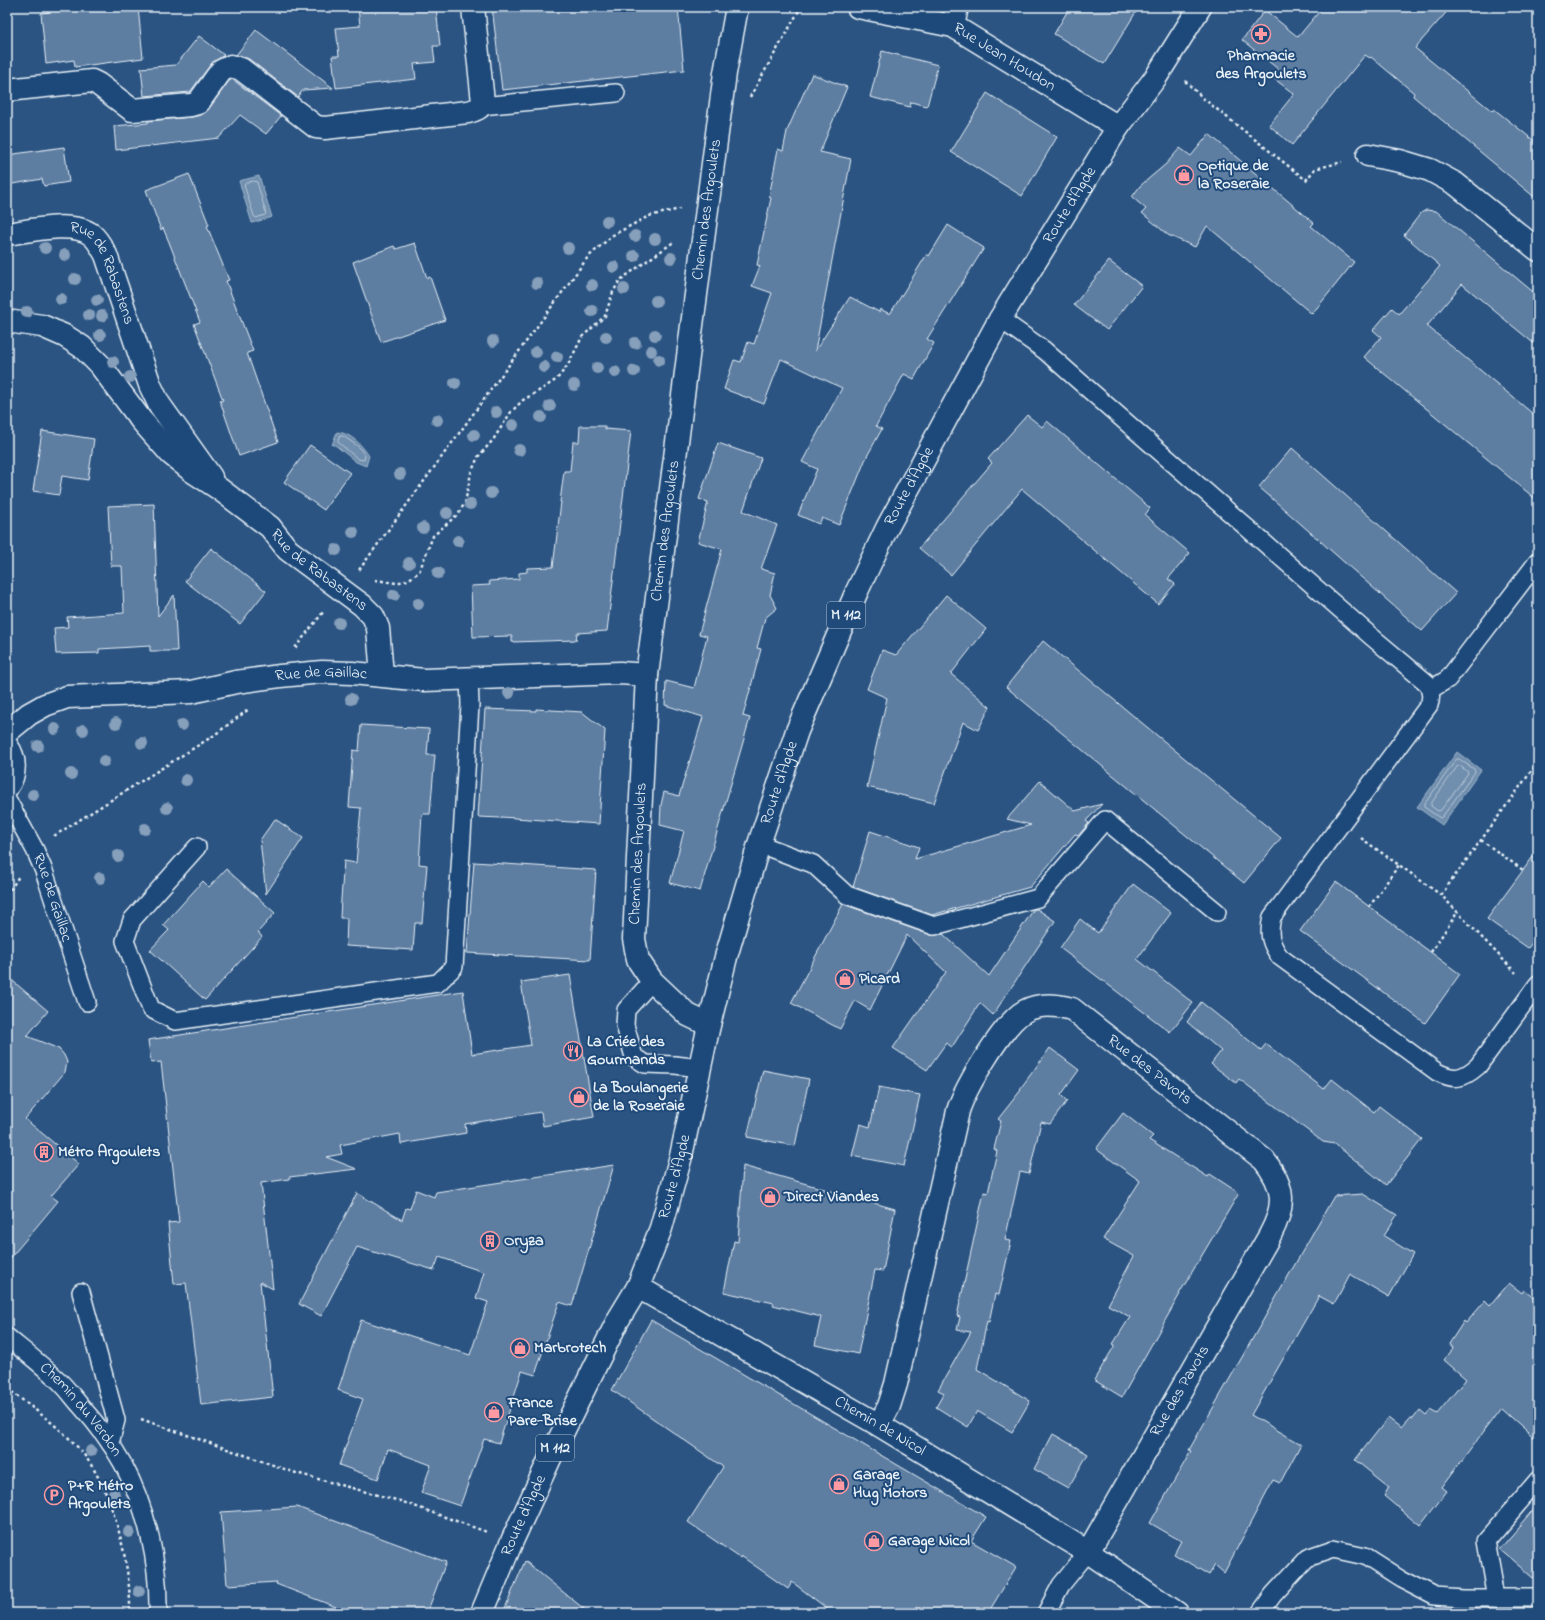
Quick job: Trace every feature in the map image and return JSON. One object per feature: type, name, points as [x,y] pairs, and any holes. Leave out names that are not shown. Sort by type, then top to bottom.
[{"type":"street","points":[[7,90],[92,81],[132,110],[170,108],[198,103],[222,71],[231,66],[241,69],[316,126],[325,128],[468,112],[476,110],[481,106],[483,96],[473,7]]},
{"type":"street","name":"Chemin des Argoulets","points":[[709,1024],[688,1015],[652,981],[638,960],[634,939],[647,675],[725,73],[737,7]]},
{"type":"street","name":"Rue Jean Houdon","points":[[858,7],[955,17],[1118,127]]},
{"type":"street","name":"Route d'Agde","points":[[482,1613],[512,1541],[552,1454],[618,1320],[638,1287],[663,1221],[681,1156],[709,1024],[726,957],[759,844],[797,731],[857,591],[887,528],[1000,319],[1118,127],[1156,77],[1200,7]]},
{"type":"street","points":[[1368,154],[1400,161],[1430,170],[1456,184],[1538,250]]},
{"type":"street","name":"Rue de Rabastens","points":[[7,234],[50,227],[75,228],[91,234],[98,241],[106,255],[150,385],[160,404],[218,488]]},
{"type":"street","name":"Rue de Rabastens","points":[[7,321],[42,326],[65,336],[82,347],[100,365],[141,420],[171,454],[192,471],[218,488],[270,527],[288,550],[373,616],[378,628],[382,675]]},
{"type":"street","points":[[126,400],[138,405],[145,402],[150,398],[150,385]]},
{"type":"street","name":"Rue de Gaillac","points":[[7,732],[25,717],[45,705],[67,697],[191,692],[236,682],[322,672],[382,675],[424,680],[620,673],[647,675]]},
{"type":"street","points":[[7,746],[13,758],[14,771],[11,782],[7,787]]},
{"type":"street","name":"Rue des Pavots","points":[[879,1425],[889,1406],[896,1384],[962,1098],[1003,1033],[1014,1019],[1026,1010],[1040,1006],[1057,1005],[1072,1009],[1264,1160],[1274,1173],[1282,1198],[1281,1209],[1277,1222],[1270,1235],[1088,1552]]},
{"type":"street","name":"Chemin de Nicol","points":[[638,1287],[879,1425],[1088,1552],[1177,1613]]},
{"type":"lane","points":[[481,106],[616,93]]},
{"type":"lane","points":[[1000,319],[1044,350],[1366,632],[1427,683],[1431,698],[1429,705],[1272,917],[1270,927],[1271,938],[1273,947],[1280,957],[1437,1072],[1449,1078],[1460,1078],[1470,1073],[1478,1066],[1535,988]]},
{"type":"lane","points":[[1430,690],[1448,679],[1538,561]]},
{"type":"lane","points":[[197,847],[132,920],[125,941],[151,1010],[176,1021],[438,983],[454,967],[470,705],[469,678]]},
{"type":"lane","name":"Rue de Gaillac","points":[[7,799],[35,850],[44,871],[87,1002]]},
{"type":"lane","points":[[759,844],[813,864],[847,895],[934,926],[1038,898],[1105,820],[1217,912]]},
{"type":"lane","points":[[652,981],[626,1010],[625,1025],[634,1057],[644,1064],[675,1065],[700,1068]]},
{"type":"lane","points":[[81,1292],[116,1420],[110,1442]]},
{"type":"lane","name":"Chemin du Verdon","points":[[7,1337],[59,1381],[94,1420],[110,1442],[123,1464],[141,1508],[148,1532],[155,1562],[158,1613]]},
{"type":"lane","points":[[1496,1598],[1486,1541],[1538,1480]]},
{"type":"lane","points":[[1260,1613],[1273,1595],[1307,1558],[1333,1549],[1364,1556],[1401,1579],[1434,1596],[1538,1598]]},
{"type":"lane","points":[[1046,1613],[1061,1584],[1088,1552]]},
{"type":"path","points":[[747,103],[801,7]]},
{"type":"path","points":[[1179,82],[1185,81],[1204,99],[1306,180],[1315,169],[1368,154]]},
{"type":"path","points":[[355,574],[588,257],[613,235],[649,216],[685,208]]},
{"type":"path","points":[[375,580],[396,583],[408,580],[419,572],[433,536],[458,514],[464,503],[471,473],[478,457],[504,425],[510,412],[523,400],[557,379],[568,365],[582,336],[605,316],[613,292],[620,280],[680,237]]},
{"type":"path","points":[[358,570],[363,573]]},
{"type":"path","points":[[294,649],[326,608]]},
{"type":"path","points":[[7,895],[35,850],[58,832],[213,736],[249,709]]},
{"type":"path","points":[[1441,895],[1538,762]]},
{"type":"path","points":[[1342,824],[1441,895],[1535,988]]},
{"type":"path","points":[[1481,840],[1523,870]]},
{"type":"path","points":[[1369,908],[1399,865]]},
{"type":"path","points":[[1431,952],[1458,913]]},
{"type":"path","points":[[7,1388],[74,1444],[96,1473],[114,1516],[120,1537],[126,1563],[130,1613]]},
{"type":"path","points":[[138,1418],[296,1473],[400,1501],[512,1541]]},
{"type":"water","points":[[259,176],[272,217],[252,223],[239,181]]},
{"type":"water","points":[[337,432],[356,440],[363,448],[369,456],[366,466],[356,462],[335,445],[332,445]]},
{"type":"water","points":[[1457,752],[1481,770],[1442,825],[1417,807]]},
{"type":"building","points":[[49,7],[138,7],[143,58],[75,67],[74,60],[46,64],[41,13],[49,12]]},
{"type":"building","points":[[358,7],[436,7],[440,46],[433,46],[435,62],[414,64],[416,79],[336,88],[332,56],[339,56],[336,28],[360,26]]},
{"type":"building","points":[[492,7],[678,7],[684,70],[502,90]]},
{"type":"building","points":[[1070,7],[1139,7],[1104,64],[1054,34]]},
{"type":"building","points":[[1323,7],[1451,7],[1415,48],[1492,111],[1494,109],[1538,144],[1538,200],[1413,96],[1414,93],[1371,57],[1370,58],[1365,55],[1292,145],[1269,125],[1294,94],[1272,77],[1278,69],[1242,40],[1265,10],[1298,37]]},
{"type":"building","points":[[256,30],[333,88],[303,90],[298,97],[249,59],[236,55]]},
{"type":"building","points":[[199,36],[224,55],[211,64],[190,92],[144,96],[141,68],[176,65]]},
{"type":"building","points":[[882,51],[938,65],[927,106],[911,102],[910,107],[870,97]]},
{"type":"building","points":[[812,74],[847,87],[820,152],[851,159],[815,351],[850,297],[879,312],[880,309],[890,314],[927,254],[929,256],[948,225],[984,248],[927,339],[934,343],[914,379],[904,374],[876,426],[882,429],[866,458],[839,525],[822,518],[819,524],[798,515],[817,469],[802,462],[842,388],[781,359],[764,404],[724,389],[734,360],[741,362],[748,342],[754,344],[772,293],[752,286],[760,266],[757,265],[771,198],[769,197],[778,149],[783,151],[787,131]]},
{"type":"building","points":[[232,79],[281,116],[266,134],[240,115],[219,138],[116,150],[114,126],[148,123],[148,121],[201,115],[208,110]]},
{"type":"building","points":[[987,93],[1057,137],[1022,196],[951,152]]},
{"type":"building","points":[[1209,134],[1314,223],[1311,226],[1354,262],[1312,314],[1207,226],[1195,247],[1168,235],[1142,213],[1146,209],[1132,197],[1140,186],[1166,164],[1180,148],[1191,156]]},
{"type":"building","points":[[64,147],[69,182],[44,186],[42,179],[7,185],[7,155]]},
{"type":"building","points":[[189,174],[209,225],[207,226],[229,280],[226,281],[253,351],[247,353],[278,442],[239,456],[220,401],[223,400],[194,324],[200,322],[169,242],[163,228],[161,230],[146,190]]},
{"type":"building","points":[[1426,210],[1436,211],[1538,296],[1538,347],[1462,284],[1427,326],[1538,418],[1538,501],[1364,357],[1381,337],[1373,330],[1392,308],[1399,314],[1440,266],[1404,235],[1421,213]]},
{"type":"building","points":[[415,243],[427,278],[430,277],[445,320],[381,342],[353,262],[394,246],[396,249]]},
{"type":"building","points":[[1109,261],[1142,286],[1107,330],[1074,305]]},
{"type":"building","points":[[1027,415],[1042,427],[1047,421],[1104,469],[1150,508],[1145,515],[1190,553],[1168,579],[1175,584],[1158,604],[1022,489],[951,575],[919,548],[992,463],[988,459]]},
{"type":"building","points":[[580,426],[605,426],[605,429],[631,431],[607,631],[577,633],[576,640],[512,642],[512,636],[473,637],[471,586],[490,585],[489,581],[519,579],[519,573],[527,572],[527,568],[553,567],[564,471],[570,471],[573,442],[579,442]]},
{"type":"building","points":[[42,431],[94,439],[88,480],[62,476],[59,495],[33,491]]},
{"type":"building","points":[[718,443],[761,458],[743,511],[777,525],[761,569],[775,573],[770,595],[777,608],[765,618],[757,648],[761,649],[743,716],[750,718],[700,891],[670,883],[684,831],[660,825],[661,805],[664,792],[679,796],[703,717],[665,705],[666,681],[694,688],[707,636],[699,634],[722,549],[698,542],[708,502],[699,499]]},
{"type":"building","points":[[310,445],[350,473],[324,510],[284,482]]},
{"type":"building","points":[[1292,448],[1456,593],[1422,631],[1259,487]]},
{"type":"building","points":[[154,504],[158,616],[174,595],[177,651],[150,651],[150,646],[99,649],[99,653],[56,654],[54,628],[68,627],[67,617],[124,613],[122,566],[111,566],[108,506]]},
{"type":"building","points":[[211,548],[266,591],[240,624],[185,581]]},
{"type":"building","points":[[946,595],[986,629],[951,674],[990,707],[978,730],[963,722],[934,803],[867,787],[887,698],[867,689],[882,650],[896,655]]},
{"type":"building","points":[[1043,641],[1281,838],[1244,883],[1006,687]]},
{"type":"building","points":[[485,709],[536,711],[536,709],[582,712],[605,730],[599,824],[501,817],[478,817]]},
{"type":"building","points":[[361,725],[429,729],[427,755],[435,755],[430,814],[422,814],[419,864],[427,865],[422,923],[415,923],[413,950],[346,946],[347,918],[340,918],[341,899],[344,861],[356,863],[361,808],[349,807],[353,750],[359,751]]},
{"type":"building","points":[[1040,781],[1075,811],[1102,804],[1086,821],[1089,823],[1079,835],[1075,834],[1030,887],[932,915],[853,887],[870,831],[919,847],[915,859],[1031,825],[1007,819]]},
{"type":"building","points":[[275,819],[303,838],[266,894],[260,840]]},
{"type":"building","points":[[1538,850],[1538,935],[1528,948],[1487,919]]},
{"type":"building","points":[[474,862],[596,870],[590,960],[467,953]]},
{"type":"building","points":[[226,869],[275,913],[258,932],[262,937],[205,1000],[150,950],[169,930],[163,925],[203,881],[209,887]]},
{"type":"building","points":[[1336,882],[1460,974],[1425,1023],[1300,931]]},
{"type":"building","points":[[1133,884],[1171,913],[1137,959],[1193,1003],[1170,1032],[1060,948],[1080,919],[1098,933]]},
{"type":"building","points":[[843,904],[931,935],[943,934],[989,976],[1034,909],[1037,909],[1055,921],[993,1015],[980,1003],[952,1047],[946,1043],[927,1070],[893,1048],[946,972],[907,935],[870,1010],[855,1001],[840,1029],[791,1003]]},
{"type":"building","points":[[570,975],[594,1117],[543,1126],[541,1112],[465,1124],[466,1133],[401,1144],[400,1134],[340,1145],[342,1154],[326,1157],[357,1169],[289,1177],[289,1179],[261,1183],[273,1289],[260,1282],[273,1397],[201,1405],[186,1283],[174,1284],[168,1223],[179,1222],[161,1062],[151,1063],[148,1040],[463,991],[472,1054],[531,1045],[521,982]]},
{"type":"building","name":"Métro Argoulets","points":[[7,976],[48,1011],[27,1036],[59,1049],[67,1062],[65,1072],[25,1119],[79,1164],[51,1196],[58,1201],[7,1262]]},
{"type":"building","points":[[1201,1002],[1261,1050],[1266,1044],[1324,1089],[1332,1079],[1374,1112],[1379,1106],[1422,1139],[1386,1185],[1335,1144],[1323,1142],[1239,1079],[1236,1083],[1211,1064],[1221,1051],[1187,1022]]},
{"type":"building","points":[[1050,1048],[1079,1070],[1061,1095],[1067,1101],[1050,1124],[1041,1122],[1029,1174],[1020,1172],[1005,1240],[1011,1241],[999,1295],[995,1294],[989,1322],[987,1321],[977,1369],[1030,1401],[1012,1432],[977,1411],[968,1427],[936,1407],[944,1393],[938,1390],[971,1332],[957,1330],[960,1317],[957,1316],[984,1192],[988,1193],[997,1151],[994,1149],[1001,1121],[998,1119],[1021,1090],[1020,1089]]},
{"type":"building","points":[[763,1070],[809,1079],[795,1146],[747,1137]]},
{"type":"building","points":[[879,1087],[920,1095],[904,1166],[852,1156],[860,1124],[870,1127]]},
{"type":"building","points":[[1123,1113],[1153,1136],[1149,1140],[1208,1177],[1210,1174],[1239,1193],[1179,1294],[1122,1397],[1094,1380],[1115,1345],[1113,1344],[1130,1317],[1108,1305],[1134,1256],[1103,1239],[1140,1181],[1096,1149]]},
{"type":"building","points":[[614,1165],[572,1306],[559,1302],[535,1375],[522,1371],[499,1443],[484,1439],[460,1506],[421,1493],[431,1465],[388,1449],[378,1479],[339,1465],[363,1399],[338,1390],[361,1320],[470,1355],[488,1302],[476,1298],[484,1272],[439,1257],[434,1270],[357,1247],[321,1316],[299,1304],[357,1193],[402,1220],[406,1208],[410,1209],[416,1190],[434,1197],[436,1192]]},
{"type":"building","points":[[743,1166],[895,1209],[883,1271],[875,1270],[858,1354],[815,1345],[821,1317],[773,1305],[774,1303],[724,1292],[734,1241],[738,1242]]},
{"type":"building","points":[[1363,1194],[1397,1215],[1384,1236],[1413,1254],[1389,1297],[1350,1274],[1334,1304],[1319,1296],[1251,1415],[1301,1444],[1280,1483],[1273,1480],[1224,1573],[1215,1565],[1209,1575],[1174,1554],[1181,1541],[1150,1523],[1191,1451],[1189,1450],[1334,1196]]},
{"type":"building","points":[[1509,1283],[1522,1293],[1524,1290],[1538,1302],[1538,1441],[1501,1408],[1442,1487],[1447,1491],[1420,1526],[1384,1496],[1389,1487],[1355,1460],[1388,1418],[1401,1428],[1410,1418],[1413,1419],[1420,1410],[1426,1415],[1430,1410],[1437,1414],[1466,1379],[1444,1360],[1453,1349],[1449,1344],[1464,1321],[1466,1323],[1485,1301],[1490,1306]]},
{"type":"building","points":[[651,1320],[986,1517],[971,1541],[1016,1567],[988,1613],[833,1613],[792,1582],[788,1589],[741,1556],[740,1558],[688,1522],[723,1467],[612,1390]]},
{"type":"building","points":[[1053,1434],[1088,1454],[1068,1488],[1034,1469]]},
{"type":"building","points":[[1538,1504],[1538,1582],[1499,1549]]},
{"type":"building","points":[[297,1507],[446,1562],[427,1613],[334,1613],[336,1607],[276,1584],[277,1582],[227,1585],[221,1512]]},
{"type":"building","points":[[525,1561],[589,1613],[503,1613]]},
{"type":"place","name":"Pharmacie des Argoulets","points":[[1261,34]]},
{"type":"place","name":"Optique de la Roseraie","points":[[1184,175]]},
{"type":"place","name":"Picard","points":[[845,979]]},
{"type":"place","name":"La Criée des Gourmands","points":[[573,1051]]},
{"type":"place","name":"La Boulangerie de la Roseraie","points":[[579,1097]]},
{"type":"place","name":"Métro Argoulets","points":[[44,1152]]},
{"type":"place","name":"Direct Viandes","points":[[770,1197]]},
{"type":"place","name":"Oryza","points":[[490,1241]]},
{"type":"place","name":"Marbrotech","points":[[520,1348]]},
{"type":"place","name":"France Pare-Brise","points":[[494,1412]]},
{"type":"place","name":"Garage Hug Motors","points":[[839,1484]]},
{"type":"place","name":"P+R Métro Argoulets","points":[[54,1495]]},
{"type":"place","name":"Garage Nicol","points":[[874,1541]]}]
